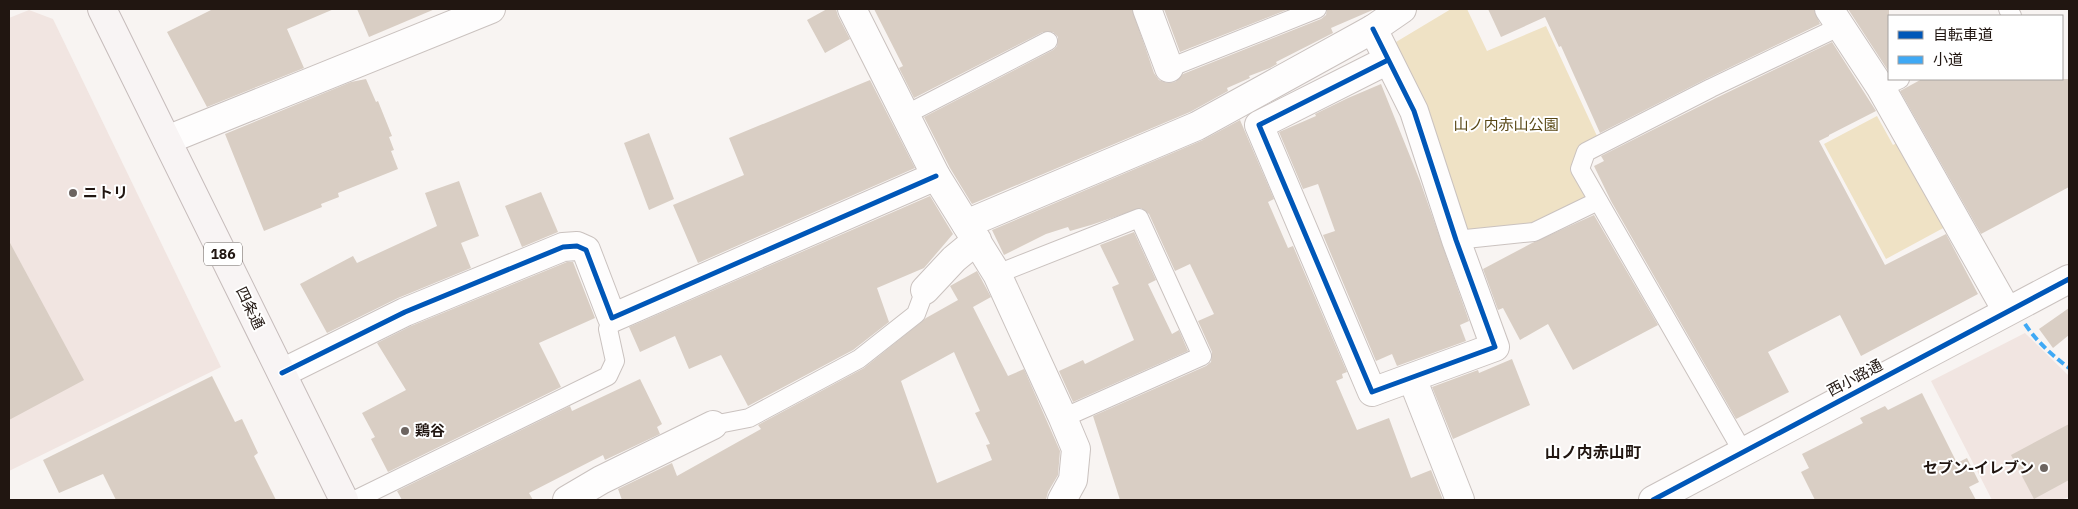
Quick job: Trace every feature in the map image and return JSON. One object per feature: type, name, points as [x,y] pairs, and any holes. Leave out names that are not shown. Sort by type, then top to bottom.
[{"type":"main road","name":"四条通","points":[[102,9],[344,500]]},
{"type":"street","points":[[166,140],[491,9]]},
{"type":"street","points":[[852,9],[936,176],[997,274],[1063,418],[1076,449],[1073,480],[1062,500]]},
{"type":"street","points":[[1147,9],[1169,68]]},
{"type":"street","points":[[1381,47],[1414,111],[1456,240],[1495,348],[1372,392],[1258,125],[1381,47],[1402,9]]},
{"type":"street","points":[[1835,17],[1890,84],[2007,311]]},
{"type":"street","points":[[924,290],[954,259],[972,232],[1197,126],[1381,47]]},
{"type":"street","points":[[282,373],[405,312],[563,247],[577,246],[586,250],[612,318],[936,176]]},
{"type":"street","name":"西小路通","points":[[1653,500],[2069,279]]},
{"type":"street","points":[[1412,378],[1460,500]]},
{"type":"street","points":[[567,500],[605,490],[713,425]]},
{"type":"lane","points":[[1169,68],[1318,9]]},
{"type":"lane","points":[[1743,452],[1580,169],[1586,152],[1711,88],[1835,17]]},
{"type":"lane","points":[[905,115],[1048,41]]},
{"type":"lane","points":[[1456,240],[1534,232],[1598,201]]},
{"type":"lane","points":[[997,274],[1139,218],[1202,356],[1063,418]]},
{"type":"lane","points":[[713,425],[749,418],[859,359],[916,314],[924,290]]},
{"type":"lane","points":[[354,500],[608,376],[615,361],[608,329],[612,318]]},
{"type":"shaded area","name":"ニトリ","points":[[29,10],[53,19],[221,367],[9,471],[9,18]]},
{"type":"shaded area","points":[[2025,333],[2069,376],[2069,497],[2060,500],[1992,500],[1931,381]]},
{"type":"green space","name":"山ノ内赤山公園","points":[[1451,9],[1467,9],[1487,51],[1546,26],[1597,136],[1578,148],[1570,170],[1586,198],[1535,226],[1464,232],[1396,42]]},
{"type":"green space","points":[[1877,116],[1893,145],[1901,141],[1947,226],[1886,259],[1824,144]]},
{"type":"building","points":[[213,9],[334,9],[287,29],[304,68],[207,107],[167,32]]},
{"type":"building","points":[[357,9],[435,9],[369,37]]},
{"type":"building","points":[[827,9],[836,9],[850,39],[825,53],[807,20]]},
{"type":"building","points":[[874,9],[1132,9],[1154,73],[1159,80],[1167,83],[1175,82],[1183,74],[1321,19],[1326,15],[1327,9],[1375,9],[1331,28],[1333,33],[1276,62],[1277,64],[1270,68],[1249,76],[1250,78],[1227,88],[1228,91],[1190,112],[972,204],[950,168],[924,117],[1053,50],[1057,46],[1058,37],[1053,32],[1043,32],[914,98],[899,68],[903,66]]},
{"type":"building","points":[[1164,9],[1289,9],[1180,52]]},
{"type":"building","points":[[1488,9],[1814,9],[1820,24],[1600,133],[1561,46],[1559,47],[1545,17],[1501,37]]},
{"type":"building","points":[[1848,9],[1889,9],[1888,70]]},
{"type":"building","points":[[1832,42],[1876,111],[1819,141],[1885,265],[1946,234],[1978,294],[1861,356],[1840,315],[1768,352],[1789,392],[1736,419],[1611,201],[1594,166],[1604,161],[1601,156]]},
{"type":"building","points":[[366,79],[376,102],[378,101],[392,136],[389,137],[394,150],[391,151],[398,169],[338,193],[339,197],[321,204],[322,207],[264,231],[225,134],[351,82]]},
{"type":"building","points":[[2069,79],[2069,187],[1981,234],[1900,91],[1920,80]]},
{"type":"building","points":[[870,80],[915,168],[698,263],[673,205],[744,175],[729,138]]},
{"type":"building","points":[[1381,84],[1420,181],[1469,321],[1460,325],[1466,341],[1397,366],[1392,354],[1376,361],[1323,235],[1335,231],[1318,184],[1303,189],[1279,132]]},
{"type":"building","points":[[1240,120],[1274,199],[1268,202],[1288,248],[1293,246],[1347,372],[1342,374],[1343,378],[1336,381],[1357,430],[1389,418],[1411,478],[1431,470],[1443,500],[1120,500],[1093,416],[1206,366],[1211,362],[1212,352],[1198,321],[1214,314],[1190,264],[1175,271],[1149,214],[1141,208],[1070,231],[1068,227],[1046,234],[1004,255],[992,230],[1203,140]]},
{"type":"building","points":[[649,133],[674,199],[649,210],[624,143]]},
{"type":"building","points":[[459,181],[479,236],[461,243],[471,268],[398,298],[327,333],[300,284],[353,256],[357,263],[437,226],[425,193]]},
{"type":"building","points":[[541,192],[558,232],[522,247],[505,206]]},
{"type":"building","points":[[930,196],[953,234],[924,268],[877,288],[889,322],[853,350],[748,406],[721,355],[689,369],[675,336],[640,352],[629,327]]},
{"type":"building","points":[[1594,215],[1658,325],[1573,370],[1548,324],[1520,340],[1503,308],[1498,310],[1483,269],[1532,243]]},
{"type":"building","points":[[1134,232],[1156,280],[1148,284],[1172,334],[1179,330],[1188,351],[1073,402],[1059,371],[1083,360],[1085,364],[1134,340],[1112,287],[1119,284],[1100,245]]},
{"type":"building","points":[[9,241],[84,380],[9,420]]},
{"type":"building","points":[[567,262],[573,262],[595,318],[539,343],[561,387],[388,472],[371,439],[375,437],[362,413],[406,390],[377,343],[411,326]]},
{"type":"building","points":[[977,271],[991,297],[973,307],[1008,376],[1024,369],[1060,451],[1058,475],[1048,492],[1046,500],[622,500],[618,489],[672,463],[677,476],[761,429],[758,425],[864,368],[926,318],[958,300],[950,286]],"holes":[[[954,352],[980,411],[975,413],[990,444],[986,445],[992,460],[937,483],[901,381]]]},
{"type":"building","points":[[2069,308],[2069,335],[2053,348],[2039,329]]},
{"type":"building","points":[[1512,359],[1530,405],[1453,439],[1432,387],[1478,370],[1479,373]]},
{"type":"building","points":[[212,376],[235,422],[242,419],[258,453],[254,456],[276,500],[116,500],[103,474],[59,493],[43,460]]},
{"type":"building","points":[[640,379],[662,424],[657,427],[660,434],[605,460],[603,455],[529,493],[533,500],[402,500],[397,491],[570,406],[572,411]]},
{"type":"building","points":[[1922,393],[1957,463],[1967,458],[1979,482],[1969,487],[1976,500],[1815,500],[1801,472],[1809,468],[1802,454],[1863,423],[1860,418],[1885,406],[1888,410]]},
{"type":"building","name":"セブン-イレブン","points":[[2069,424],[2069,480],[2034,499],[2011,455]]},
{"type":"marked path","points":[[2025,324],[2045,348],[2069,368]]},
{"type":"cycle path","points":[[1373,29],[1414,111],[1456,240],[1495,347],[1372,392],[1259,125],[1388,60]]},
{"type":"cycle path","points":[[282,373],[405,312],[563,247],[577,246],[586,250],[612,318],[936,176]]},
{"type":"cycle path","points":[[1653,500],[2069,279]]},
{"type":"place","name":"ニトリ","points":[[73,193]]},
{"type":"place","name":"鶏谷","points":[[405,431]]},
{"type":"place","name":"セブン-イレブン","points":[[2044,468]]},
{"type":"district","name":"山ノ内赤山町","points":[[1593,452]]}]
